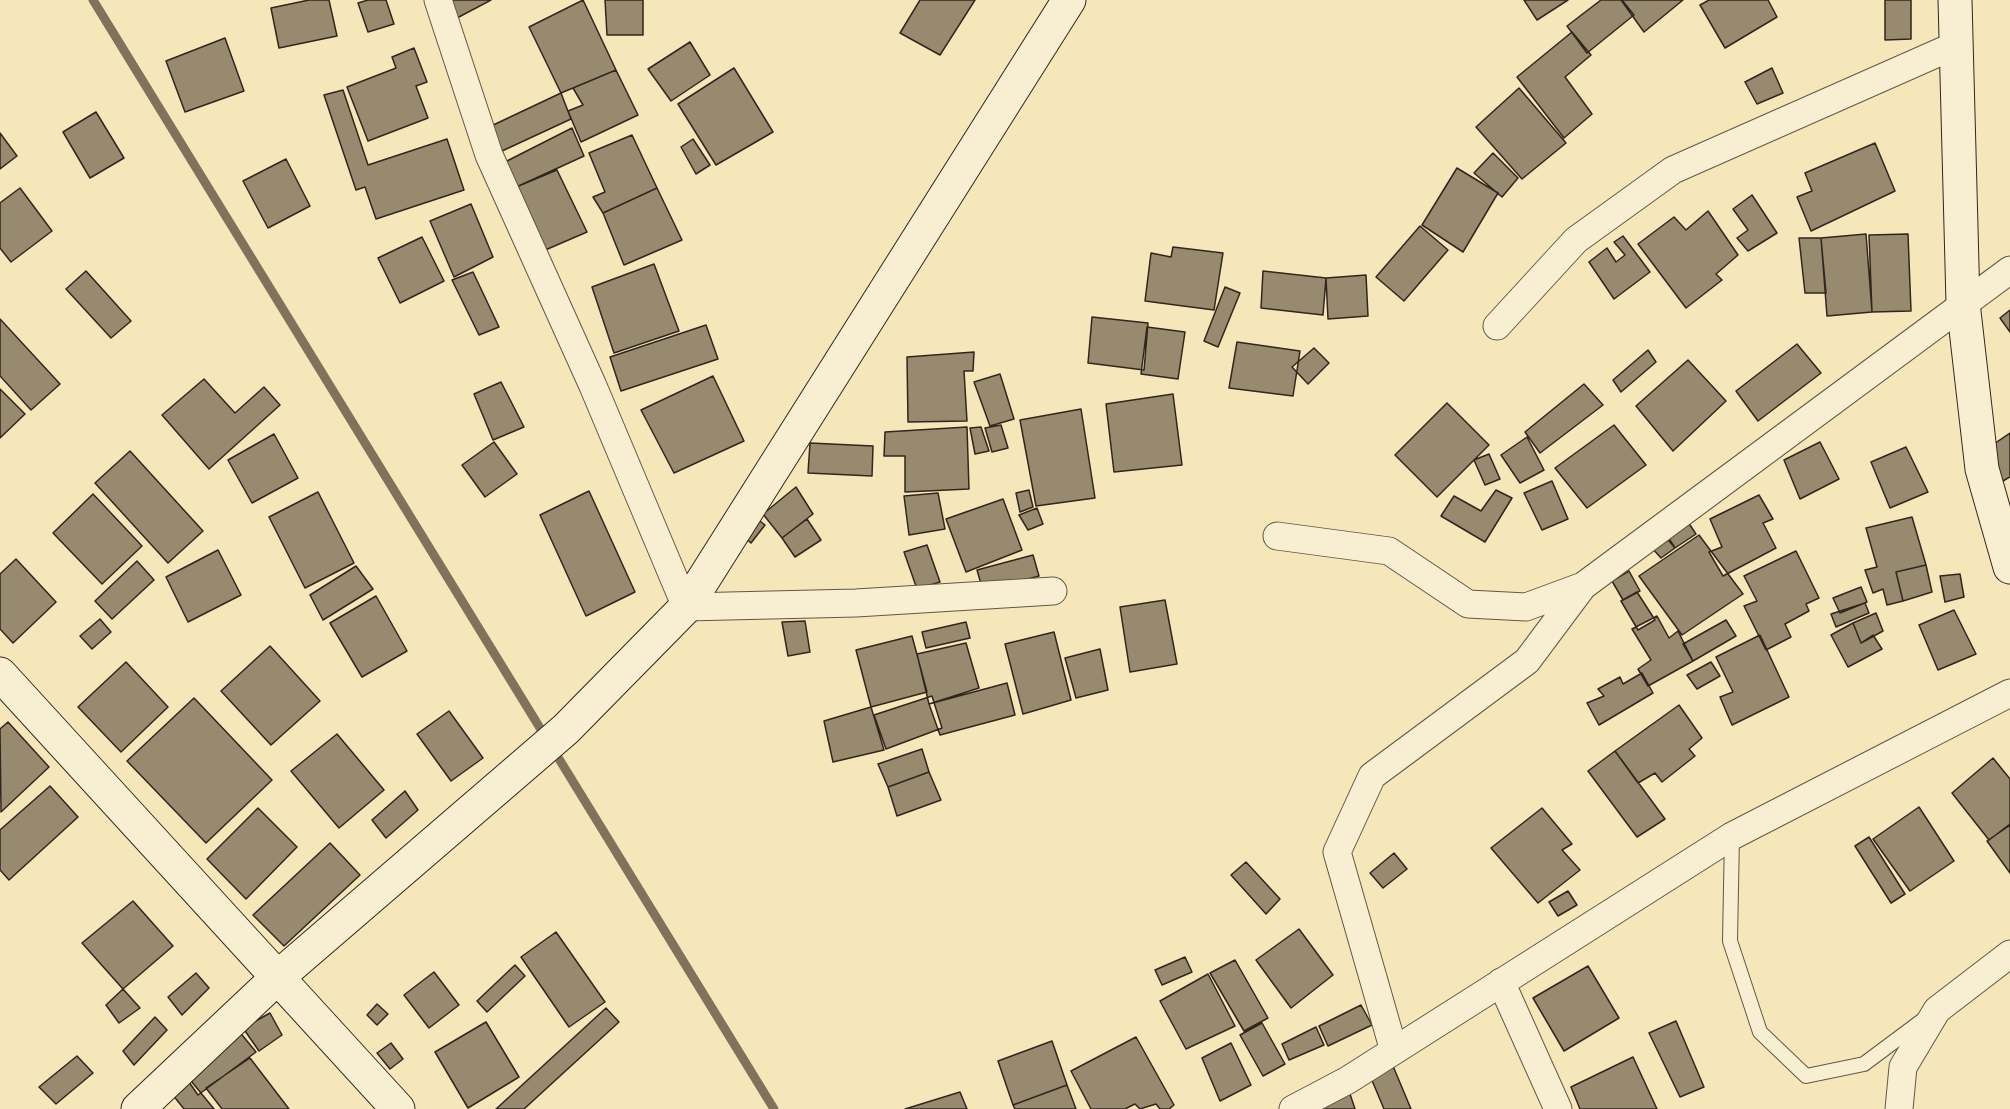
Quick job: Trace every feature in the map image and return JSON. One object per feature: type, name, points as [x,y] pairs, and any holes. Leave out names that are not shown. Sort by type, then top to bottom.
[{"type":"street","points":[[438,0],[489,155],[593,386],[686,607]]},
{"type":"street","points":[[138,1109],[278,977],[566,729],[686,607],[1069,0]]},
{"type":"street","points":[[1955,0],[1963,303],[1982,469],[2010,567]]},
{"type":"street","points":[[1497,326],[1576,240],[1673,170],[1956,45]]},
{"type":"street","points":[[1277,536],[1389,551],[1468,604],[1526,607],[1583,586],[2010,270]]},
{"type":"street","points":[[1394,1051],[1337,852],[1372,776],[1527,661],[1583,586]]},
{"type":"street","points":[[686,607],[856,603],[1053,591]]},
{"type":"street","points":[[0,674],[398,1109]]},
{"type":"street","points":[[1293,1109],[1348,1080],[1732,836],[2010,693]]},
{"type":"street","points":[[1899,1109],[1903,1067],[1937,1010],[2010,954]]},
{"type":"street","points":[[1501,982],[1558,1109]]},
{"type":"lane","points":[[1732,836],[1730,941],[1760,1032],[1806,1076],[1864,1064],[1937,1010]]},
{"type":"building","points":[[309,0],[329,0],[337,36],[279,48],[271,8]]},
{"type":"building","points":[[368,0],[386,0],[394,24],[368,32],[358,3]]},
{"type":"building","points":[[448,0],[491,0],[457,18]]},
{"type":"building","points":[[583,0],[616,70],[561,93],[529,27]]},
{"type":"building","points":[[605,0],[643,0],[643,35],[607,35]]},
{"type":"building","points":[[920,0],[975,0],[940,55],[900,33]]},
{"type":"building","points":[[1524,0],[1568,0],[1537,20]]},
{"type":"building","points":[[1601,0],[1622,0],[1634,15],[1587,53],[1567,26]]},
{"type":"building","points":[[1621,0],[1683,0],[1644,32]]},
{"type":"building","points":[[1709,0],[1768,0],[1777,17],[1725,48],[1700,5]]},
{"type":"building","points":[[1885,0],[1911,0],[1911,39],[1885,40]]},
{"type":"building","points":[[1572,32],[1591,55],[1565,77],[1592,114],[1564,138],[1517,77]]},
{"type":"building","points":[[225,38],[244,91],[185,112],[166,61]]},
{"type":"building","points":[[690,42],[710,75],[671,101],[648,69]]},
{"type":"building","points":[[414,48],[427,82],[416,86],[428,118],[368,141],[347,87],[396,68],[392,57]]},
{"type":"building","points":[[734,68],[773,132],[716,165],[678,104]]},
{"type":"building","points":[[1772,68],[1783,93],[1757,104],[1745,82]]},
{"type":"building","points":[[616,70],[638,115],[581,142],[568,111],[583,105],[573,88]]},
{"type":"building","points":[[1519,88],[1566,143],[1522,179],[1476,127]]},
{"type":"building","points":[[343,90],[368,165],[447,139],[464,190],[376,219],[365,187],[356,190],[324,95]]},
{"type":"building","points":[[561,93],[571,119],[502,151],[489,127]]},
{"type":"building","points":[[96,112],[124,158],[90,178],[63,132]]},
{"type":"building","points":[[572,128],[584,156],[512,189],[501,164]]},
{"type":"building","points":[[0,133],[17,156],[0,169]]},
{"type":"building","points":[[632,135],[657,188],[603,213],[593,197],[605,192],[589,153]]},
{"type":"building","points":[[693,139],[710,165],[696,174],[681,147]]},
{"type":"building","points":[[1875,143],[1895,191],[1811,231],[1797,197],[1812,191],[1805,173]]},
{"type":"building","points":[[1493,153],[1518,178],[1502,197],[1474,173]]},
{"type":"building","points":[[286,159],[310,206],[268,228],[243,181]]},
{"type":"building","points":[[1457,168],[1498,193],[1463,252],[1422,225]]},
{"type":"building","points":[[557,170],[587,232],[536,254],[509,190]]},
{"type":"building","points":[[20,188],[52,231],[11,262],[0,248],[0,203]]},
{"type":"building","points":[[657,188],[682,240],[624,265],[603,213]]},
{"type":"building","points":[[1752,195],[1777,233],[1748,251],[1737,238],[1748,230],[1733,209]]},
{"type":"building","points":[[471,204],[493,257],[454,277],[430,221]]},
{"type":"building","points":[[1708,211],[1738,255],[1716,274],[1722,280],[1686,308],[1638,244],[1674,217],[1686,230]]},
{"type":"building","points":[[1420,226],[1448,250],[1404,301],[1376,277]]},
{"type":"building","points":[[1866,234],[1872,312],[1827,316],[1821,238]]},
{"type":"building","points":[[1908,234],[1911,311],[1872,312],[1869,235]]},
{"type":"building","points":[[1623,236],[1650,272],[1614,299],[1589,262],[1607,248],[1616,262],[1625,255],[1614,242]]},
{"type":"building","points":[[422,237],[444,281],[400,303],[378,258]]},
{"type":"building","points":[[1799,238],[1821,238],[1826,293],[1805,293]]},
{"type":"building","points":[[1173,247],[1223,253],[1214,310],[1145,301],[1151,253],[1171,257]]},
{"type":"building","points":[[654,264],[679,331],[614,353],[592,287]]},
{"type":"building","points":[[86,271],[131,321],[111,338],[66,289]]},
{"type":"building","points":[[1263,271],[1326,278],[1323,315],[1261,308]]},
{"type":"building","points":[[473,272],[499,327],[479,335],[452,280]]},
{"type":"building","points":[[1366,275],[1368,316],[1328,319],[1326,278]]},
{"type":"building","points":[[1225,287],[1240,293],[1218,347],[1204,341]]},
{"type":"building","points":[[2010,310],[2010,332],[2000,318]]},
{"type":"building","points":[[1092,317],[1148,323],[1144,370],[1088,363]]},
{"type":"building","points":[[0,319],[60,384],[31,410],[0,376]]},
{"type":"building","points":[[706,325],[718,359],[621,391],[610,357]]},
{"type":"building","points":[[1147,327],[1185,332],[1178,379],[1141,374]]},
{"type":"building","points":[[1237,342],[1300,351],[1293,396],[1229,388]]},
{"type":"building","points":[[1797,344],[1821,373],[1758,421],[1736,391]]},
{"type":"building","points":[[1314,348],[1329,363],[1308,384],[1292,367]]},
{"type":"building","points":[[1648,350],[1656,362],[1621,392],[1613,380]]},
{"type":"building","points":[[974,352],[973,371],[964,371],[967,421],[908,422],[907,357]]},
{"type":"building","points":[[1688,360],[1726,401],[1673,451],[1636,406]]},
{"type":"building","points":[[1000,374],[1014,419],[990,426],[974,382]]},
{"type":"building","points":[[713,376],[744,441],[674,473],[641,410]]},
{"type":"building","points":[[204,379],[235,413],[264,387],[280,405],[209,469],[162,415]]},
{"type":"building","points":[[501,382],[524,427],[493,440],[474,394]]},
{"type":"building","points":[[1584,384],[1603,405],[1540,453],[1525,432]]},
{"type":"building","points":[[0,389],[25,414],[0,438]]},
{"type":"building","points":[[1173,394],[1182,465],[1114,472],[1106,404]]},
{"type":"building","points":[[1447,403],[1489,445],[1437,497],[1395,455]]},
{"type":"building","points":[[1081,409],[1095,498],[1036,506],[1020,420]]},
{"type":"building","points":[[1001,425],[1008,448],[992,452],[985,428]]},
{"type":"building","points":[[1614,425],[1646,465],[1587,508],[1555,468]]},
{"type":"building","points":[[967,427],[969,489],[905,492],[905,456],[884,456],[885,432]]},
{"type":"building","points":[[981,427],[989,451],[975,454],[970,428]]},
{"type":"building","points":[[2010,433],[2010,477],[2003,481],[1985,450]]},
{"type":"building","points":[[274,434],[298,478],[252,503],[228,460]]},
{"type":"building","points":[[1527,437],[1544,470],[1520,483],[1501,455]]},
{"type":"building","points":[[494,442],[517,474],[485,497],[462,465]]},
{"type":"building","points":[[1820,442],[1839,479],[1800,499],[1784,460]]},
{"type":"building","points":[[810,443],[873,446],[872,476],[808,473]]},
{"type":"building","points":[[1906,447],[1928,492],[1890,508],[1871,462]]},
{"type":"building","points":[[130,451],[203,531],[168,563],[95,483]]},
{"type":"building","points":[[1489,454],[1500,479],[1485,485],[1474,460]]},
{"type":"building","points":[[1552,481],[1568,519],[1542,530],[1524,493]]},
{"type":"building","points":[[796,487],[813,514],[782,538],[763,514]]},
{"type":"building","points":[[1029,490],[1033,507],[1020,512],[1016,493]]},
{"type":"building","points":[[1496,490],[1512,498],[1485,542],[1441,516],[1454,496],[1481,511]]},
{"type":"building","points":[[589,491],[635,592],[586,616],[540,515]]},
{"type":"building","points":[[318,492],[354,563],[305,588],[269,517]]},
{"type":"building","points":[[938,493],[945,529],[909,535],[904,496]]},
{"type":"building","points":[[93,494],[142,546],[102,584],[53,533]]},
{"type":"building","points":[[1759,495],[1773,519],[1763,523],[1776,548],[1723,576],[1709,552],[1722,547],[1710,519]]},
{"type":"building","points":[[1003,499],[1022,550],[966,572],[946,519]]},
{"type":"building","points":[[1037,508],[1043,524],[1028,530],[1019,515]]},
{"type":"building","points":[[750,513],[765,525],[751,543],[737,531]]},
{"type":"building","points":[[1912,517],[1926,565],[1896,572],[1903,601],[1887,605],[1883,589],[1873,593],[1865,570],[1877,567],[1866,528]]},
{"type":"building","points":[[807,519],[821,540],[795,557],[782,538]]},
{"type":"building","points":[[1688,522],[1696,534],[1675,548],[1666,534]]},
{"type":"building","points":[[1664,535],[1675,548],[1661,558],[1651,547]]},
{"type":"building","points":[[1699,535],[1743,594],[1682,635],[1639,576]]},
{"type":"building","points":[[927,545],[940,582],[917,589],[904,552]]},
{"type":"building","points":[[218,550],[241,595],[188,622],[166,577]]},
{"type":"building","points":[[1796,551],[1819,598],[1806,604],[1809,611],[1785,624],[1791,637],[1766,650],[1744,606],[1757,601],[1744,576]]},
{"type":"building","points":[[1033,555],[1039,576],[983,591],[977,570]]},
{"type":"building","points":[[16,559],[56,602],[13,643],[0,629],[0,574]]},
{"type":"building","points":[[137,561],[154,580],[112,619],[95,601]]},
{"type":"building","points":[[1926,565],[1932,592],[1903,601],[1896,572]]},
{"type":"building","points":[[356,566],[373,589],[323,620],[310,595]]},
{"type":"building","points":[[1629,571],[1640,591],[1623,600],[1612,581]]},
{"type":"building","points":[[1960,574],[1964,597],[1945,602],[1940,576]]},
{"type":"building","points":[[1861,587],[1867,602],[1840,613],[1833,598]]},
{"type":"building","points":[[1637,592],[1655,620],[1638,630],[1621,601]]},
{"type":"building","points":[[376,596],[407,651],[362,677],[330,623]]},
{"type":"building","points":[[1165,600],[1177,664],[1130,672],[1120,607]]},
{"type":"building","points":[[1865,603],[1869,613],[1836,627],[1831,614]]},
{"type":"building","points":[[1954,610],[1976,654],[1938,670],[1919,625]]},
{"type":"building","points":[[1876,613],[1883,631],[1861,643],[1853,623]]},
{"type":"building","points":[[1657,616],[1669,638],[1678,631],[1693,661],[1648,686],[1638,669],[1651,660],[1632,629]]},
{"type":"building","points":[[100,619],[111,632],[92,649],[80,636]]},
{"type":"building","points":[[1726,620],[1736,636],[1693,661],[1683,644]]},
{"type":"building","points":[[805,621],[810,652],[788,656],[782,622]]},
{"type":"building","points":[[966,622],[970,638],[926,648],[922,632]]},
{"type":"building","points":[[1853,623],[1861,643],[1873,635],[1882,649],[1848,667],[1831,635]]},
{"type":"building","points":[[1054,632],[1071,700],[1023,714],[1005,644]]},
{"type":"building","points":[[1760,635],[1789,697],[1732,725],[1720,697],[1733,692],[1716,657]]},
{"type":"building","points":[[912,636],[927,692],[871,707],[856,650]]},
{"type":"building","points":[[966,643],[979,688],[929,704],[917,654]]},
{"type":"building","points":[[270,646],[320,701],[271,745],[221,691]]},
{"type":"building","points":[[1100,649],[1108,690],[1076,698],[1065,658]]},
{"type":"building","points":[[126,662],[168,707],[121,752],[78,707]]},
{"type":"building","points":[[1711,662],[1720,676],[1697,689],[1687,675]]},
{"type":"building","points":[[1642,673],[1653,693],[1599,725],[1587,703],[1604,696],[1598,689],[1620,677],[1623,684]]},
{"type":"building","points":[[1007,683],[1015,715],[940,735],[929,704]]},
{"type":"building","points":[[932,696],[942,728],[886,749],[874,715]]},
{"type":"building","points":[[194,698],[272,780],[206,843],[127,761]]},
{"type":"building","points":[[1679,705],[1702,738],[1689,749],[1695,756],[1662,782],[1655,773],[1638,783],[1615,751]]},
{"type":"building","points":[[871,707],[884,750],[833,762],[824,721]]},
{"type":"building","points":[[449,711],[483,758],[451,781],[417,734]]},
{"type":"building","points":[[8,722],[49,767],[1,812],[0,729]]},
{"type":"building","points":[[337,734],[384,790],[339,828],[291,771]]},
{"type":"building","points":[[922,749],[929,772],[888,787],[878,764]]},
{"type":"building","points":[[1615,751],[1665,819],[1637,837],[1588,771]]},
{"type":"building","points":[[1993,758],[2010,779],[2010,824],[1989,840],[1952,793]]},
{"type":"building","points":[[929,772],[941,800],[897,816],[888,787]]},
{"type":"building","points":[[50,786],[78,817],[9,880],[0,870],[0,830]]},
{"type":"building","points":[[405,791],[418,810],[386,838],[372,820]]},
{"type":"building","points":[[1919,807],[1954,861],[1910,891],[1873,839]]},
{"type":"building","points":[[258,808],[297,847],[246,899],[207,859]]},
{"type":"building","points":[[1542,808],[1572,844],[1562,850],[1580,870],[1538,903],[1491,848]]},
{"type":"building","points":[[2010,825],[2010,873],[1987,841]]},
{"type":"building","points":[[1869,837],[1905,894],[1891,903],[1855,846]]},
{"type":"building","points":[[330,843],[360,875],[284,946],[253,915]]},
{"type":"building","points":[[1394,853],[1407,869],[1383,888],[1370,873]]},
{"type":"building","points":[[1246,862],[1280,899],[1266,914],[1231,875]]},
{"type":"building","points":[[1568,891],[1577,905],[1558,916],[1549,902]]},
{"type":"building","points":[[133,901],[173,946],[123,989],[82,943]]},
{"type":"building","points":[[1299,929],[1333,975],[1291,1008],[1256,960]]},
{"type":"building","points":[[556,932],[605,1002],[569,1027],[521,957]]},
{"type":"building","points":[[1185,957],[1192,972],[1162,985],[1155,970]]},
{"type":"building","points":[[1235,960],[1268,1018],[1244,1031],[1210,973]]},
{"type":"building","points":[[515,965],[525,976],[487,1012],[477,1001]]},
{"type":"building","points":[[1588,966],[1619,1018],[1564,1051],[1533,998]]},
{"type":"building","points":[[434,972],[459,1005],[429,1028],[404,995]]},
{"type":"building","points":[[196,973],[209,988],[182,1015],[168,997]]},
{"type":"building","points":[[1208,974],[1235,1026],[1186,1049],[1160,1001]]},
{"type":"building","points":[[123,989],[140,1008],[119,1023],[106,1005]]},
{"type":"building","points":[[377,1004],[388,1014],[377,1025],[367,1015]]},
{"type":"building","points":[[1361,1005],[1372,1025],[1328,1046],[1319,1026]]},
{"type":"building","points":[[606,1008],[619,1022],[524,1109],[496,1109]]},
{"type":"building","points":[[270,1013],[282,1035],[259,1051],[243,1028]]},
{"type":"building","points":[[155,1017],[167,1030],[134,1065],[123,1051]]},
{"type":"building","points":[[1676,1021],[1704,1087],[1680,1097],[1649,1033]]},
{"type":"building","points":[[486,1022],[519,1077],[468,1108],[435,1052]]},
{"type":"building","points":[[1262,1023],[1285,1064],[1263,1076],[1240,1035]]},
{"type":"building","points":[[1316,1027],[1324,1045],[1289,1060],[1282,1044]]},
{"type":"building","points":[[238,1030],[256,1052],[198,1095],[182,1072]]},
{"type":"building","points":[[1136,1037],[1174,1105],[1169,1109],[1160,1109],[1156,1104],[1140,1109],[1135,1104],[1125,1109],[1091,1109],[1071,1071]]},
{"type":"building","points":[[1052,1041],[1067,1085],[1013,1105],[998,1061]]},
{"type":"building","points":[[391,1043],[403,1059],[390,1069],[377,1053]]},
{"type":"building","points":[[1231,1043],[1251,1085],[1220,1101],[1202,1058]]},
{"type":"building","points":[[77,1056],[93,1073],[56,1104],[39,1087]]},
{"type":"building","points":[[1633,1057],[1657,1109],[1580,1109],[1571,1087]]},
{"type":"building","points":[[250,1058],[289,1109],[222,1109],[206,1088]]},
{"type":"building","points":[[1393,1066],[1411,1109],[1384,1109],[1371,1078]]},
{"type":"building","points":[[187,1076],[214,1109],[184,1109],[168,1089]]},
{"type":"building","points":[[1067,1085],[1076,1109],[1015,1109],[1013,1105]]},
{"type":"building","points":[[1348,1088],[1355,1109],[1314,1109]]},
{"type":"building","points":[[960,1092],[967,1109],[905,1109]]},
{"type":"waterway","points":[[93,0],[774,1109]]}]
